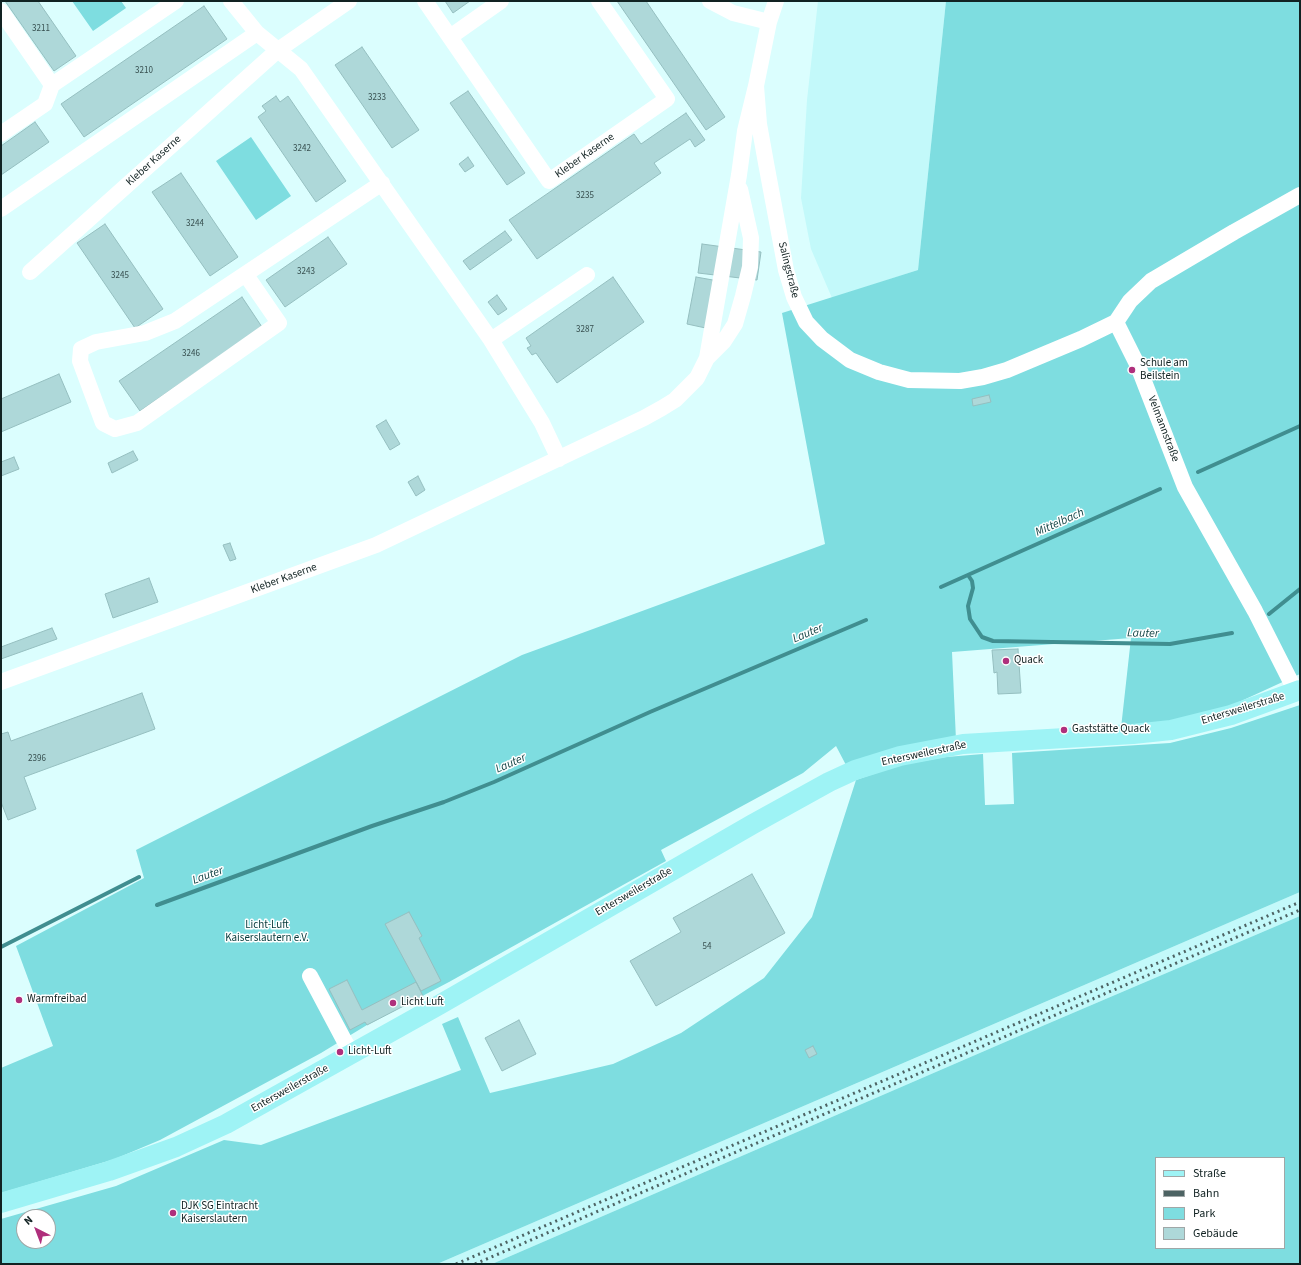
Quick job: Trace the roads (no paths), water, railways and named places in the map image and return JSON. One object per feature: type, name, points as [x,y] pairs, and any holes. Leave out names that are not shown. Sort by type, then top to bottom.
[{"type":"main road","name":"Entersweilerstraße","points":[[1,1203],[109,1171],[176,1147],[226,1124],[352,1054],[753,824],[829,782],[855,770],[900,756],[963,744],[1133,734],[1171,730],[1231,714],[1298,691]]},
{"type":"street","points":[[1,134],[45,104],[52,85],[176,1]]},
{"type":"street","points":[[231,1],[257,33],[301,69],[491,340],[542,423],[559,458]]},
{"type":"street","name":"Kleber Kaserne","points":[[30,272],[278,50],[349,1]]},
{"type":"street","name":"Kleber Kaserne","points":[[425,1],[549,181],[667,99],[599,1]]},
{"type":"street","points":[[450,36],[501,1]]},
{"type":"street","points":[[710,1],[733,13],[769,22]]},
{"type":"street","name":"Salingstraße","points":[[776,1],[769,22],[756,86],[760,124],[786,270],[794,297],[806,322],[822,339],[850,360],[879,372],[909,380],[960,381],[983,377],[1007,370],[1081,339],[1116,322]]},
{"type":"street","points":[[1,11],[52,85]]},
{"type":"street","points":[[1,209],[257,33]]},
{"type":"street","points":[[707,358],[739,175],[745,131],[756,86]]},
{"type":"street","points":[[707,358],[724,341],[734,324],[750,267],[750,238],[747,219],[740,196],[739,175]]},
{"type":"street","points":[[246,275],[279,323],[137,423],[115,430],[103,423],[80,361],[81,349],[96,342],[145,333],[175,322],[382,183]]},
{"type":"street","points":[[1116,322],[1130,301],[1151,281],[1300,195]]},
{"type":"street","points":[[491,340],[587,275]]},
{"type":"street","name":"Velmannstraße","points":[[1116,322],[1138,366],[1185,487],[1298,691]]},
{"type":"street","name":"Kleber Kaserne","points":[[1,682],[376,545],[644,418],[662,408],[675,400],[697,378],[707,358]]},
{"type":"street","points":[[310,976],[352,1054]]},
{"type":"waterway","name":"Mittelbach","points":[[1198,472],[1300,426]]},
{"type":"waterway","name":"Mittelbach","points":[[941,587],[1160,489]]},
{"type":"waterway","name":"Lauter","points":[[968,575],[972,581],[973,588],[968,606],[970,619],[982,637],[993,641],[1170,644],[1232,633]]},
{"type":"waterway","name":"Lauter","points":[[1269,614],[1300,589]]},
{"type":"waterway","name":"Lauter","points":[[157,905],[372,826],[444,802],[494,782],[650,712],[866,620]]},
{"type":"waterway","name":"Lauter","points":[[1,947],[139,877]]},
{"type":"railway","points":[[456,1264],[1300,902]]},
{"type":"railway","points":[[475,1264],[1300,910]]},
{"type":"place","name":"Schule am Beilstein","points":[[1132,370]]},
{"type":"place","name":"Quack","points":[[1006,661]]},
{"type":"place","name":"Gaststätte Quack","points":[[1064,730]]},
{"type":"place","name":"Warmfreibad","points":[[19,1000]]},
{"type":"place","name":"Licht Luft","points":[[393,1003]]},
{"type":"place","name":"Licht-Luft","points":[[340,1052]]},
{"type":"place","name":"DJK SG Eintracht Kaiserslautern","points":[[173,1213]]},
{"type":"park label","name":"Licht-Luft Kaiserslautern e.V.","points":[[267,932]]}]
